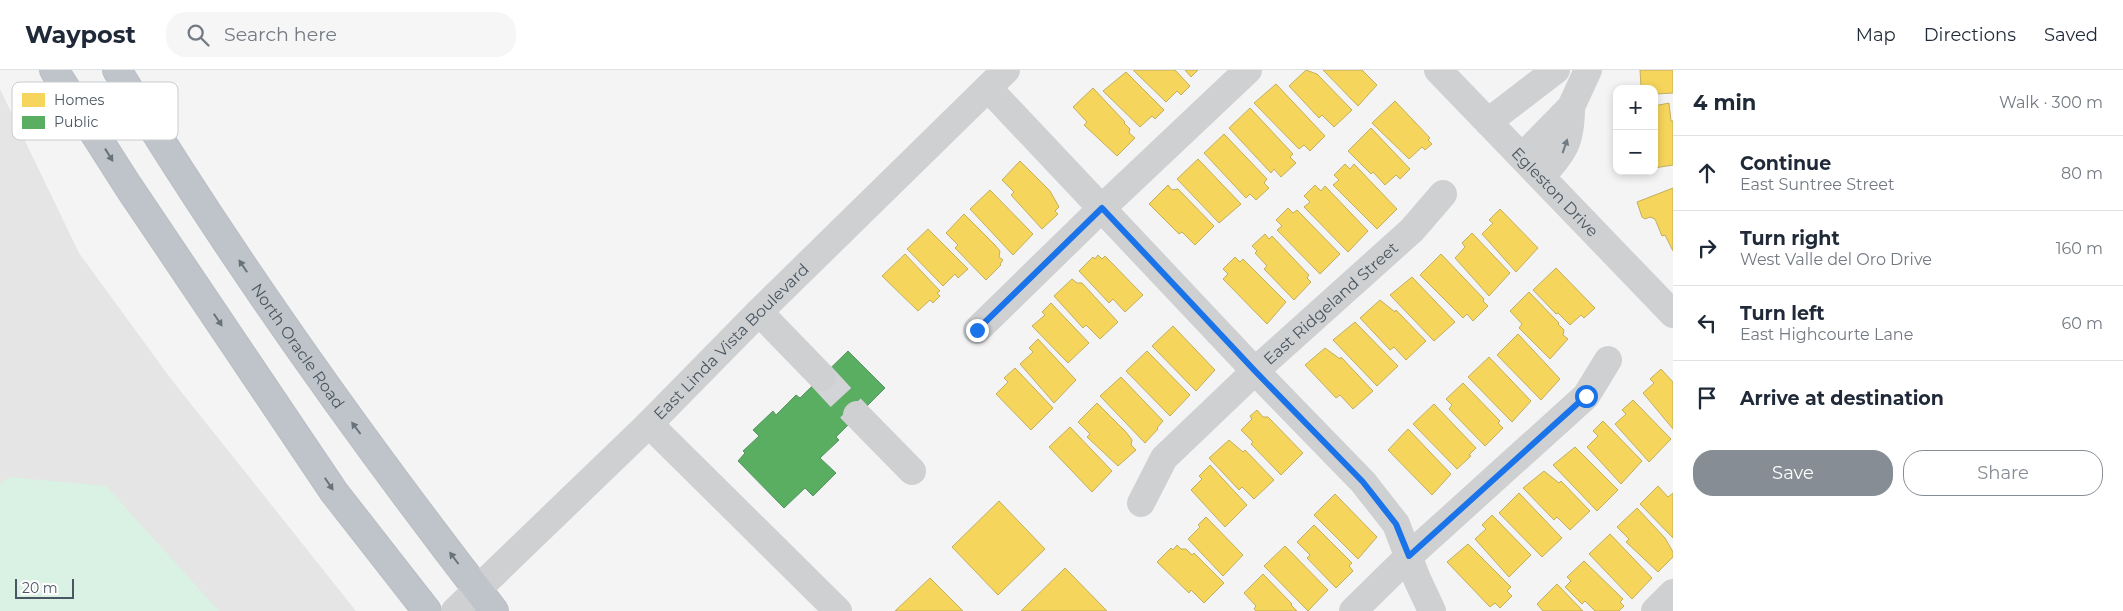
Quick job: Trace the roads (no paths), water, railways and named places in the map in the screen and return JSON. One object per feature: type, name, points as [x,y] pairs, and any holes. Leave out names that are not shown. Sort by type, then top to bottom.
[{"type":"highway","points":[[54,70],[62,82]]},
{"type":"highway","name":"North Oracle Road","points":[[117,70],[124,82]]},
{"type":"highway","points":[[99,140],[334,492],[427,611]]},
{"type":"highway","name":"North Oracle Road","points":[[159,140],[177,169],[332,397],[494,611]]},
{"type":"street","points":[[977,330],[1248,70]]},
{"type":"street","name":"Egleston Drive","points":[[1438,70],[1673,314]]},
{"type":"street","points":[[1488,122],[1556,70]]},
{"type":"street","points":[[1522,157],[1571,107],[1588,70]]},
{"type":"street","name":"East Linda Vista Boulevard","points":[[456,611],[649,424],[759,312],[997,79]]},
{"type":"street","points":[[997,79],[1102,208],[1379,502],[1396,524],[1416,579],[1432,611]]},
{"type":"street","points":[[1530,90],[1571,107]]},
{"type":"street","points":[[1541,177],[1563,153],[1571,127],[1571,107]]},
{"type":"street","name":"East Ridgeland Street","points":[[1141,503],[1164,458],[1255,371],[1412,230],[1443,194]]},
{"type":"street","points":[[759,312],[822,377]]},
{"type":"street","points":[[1354,611],[1409,556],[1586,396],[1608,360]]},
{"type":"street","points":[[857,415],[912,471]]},
{"type":"street","points":[[649,424],[838,611]]},
{"type":"street","points":[[1655,611],[1673,593]]},
{"type":"tunnel","points":[[822,377],[857,415]]}]
